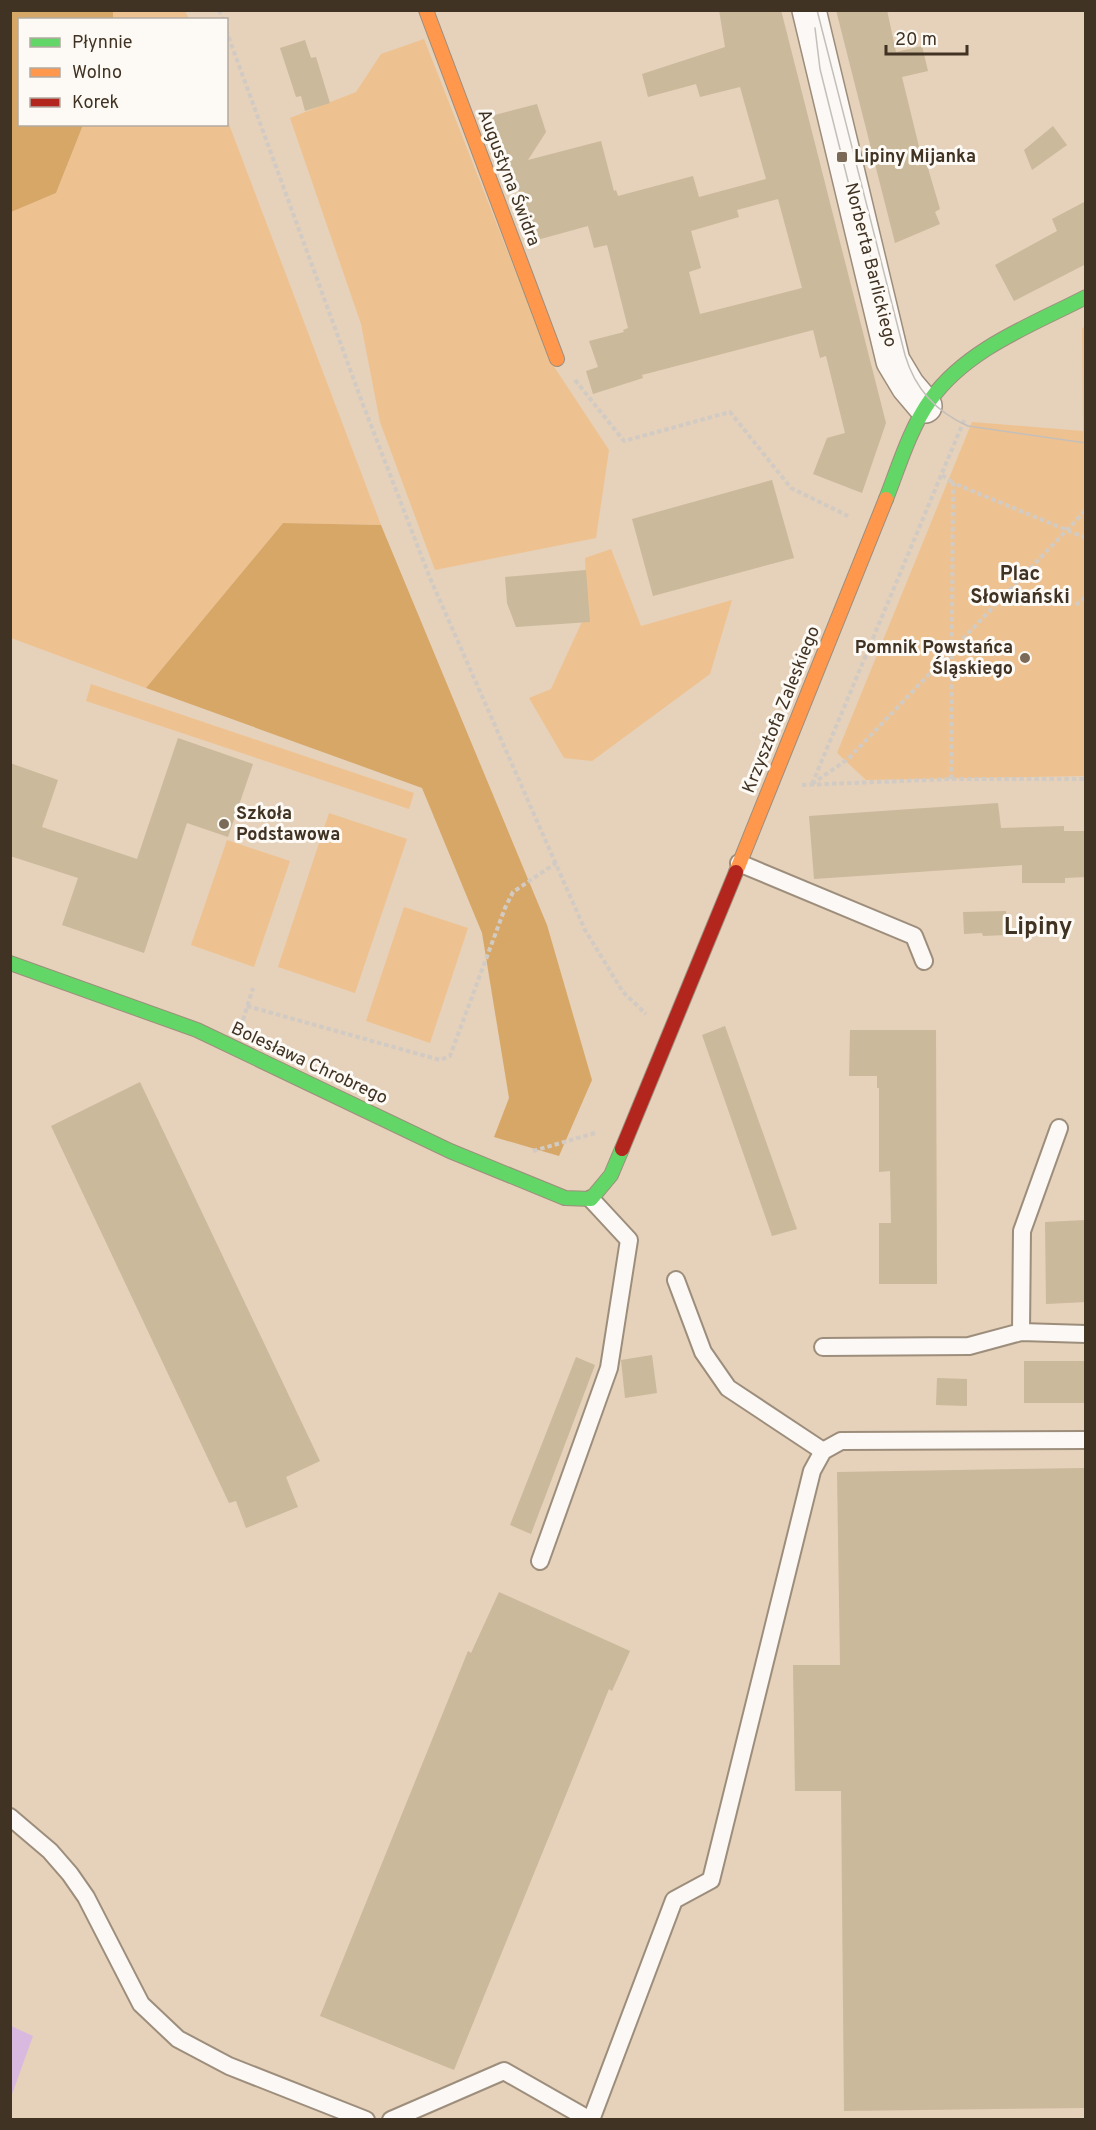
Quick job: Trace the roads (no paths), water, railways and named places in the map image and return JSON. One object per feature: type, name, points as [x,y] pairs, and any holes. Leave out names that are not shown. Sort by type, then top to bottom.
[{"type":"street","name":"Augustyna Świdra","points":[[426,10],[557,359]]},
{"type":"street","name":"Norberta Barlickiego","points":[[809,10],[893,361],[908,386],[925,406]]},
{"type":"street","name":"Krzysztofa Zaleskiego","points":[[591,1199],[611,1175],[925,406],[939,388],[964,364],[1004,337],[1084,299]]},
{"type":"street","name":"Bolesława Chrobrego","points":[[10,963],[197,1030],[450,1151],[555,1194],[566,1198],[591,1199]]},
{"type":"lane","points":[[739,863],[914,936],[924,961]]},
{"type":"lane","points":[[1021,1332],[1022,1230],[1059,1128]]},
{"type":"lane","points":[[540,1561],[609,1368],[629,1240],[591,1199]]},
{"type":"lane","points":[[676,1280],[704,1352],[728,1388],[823,1451]]},
{"type":"lane","points":[[823,1347],[969,1346],[1021,1332],[1086,1334]]},
{"type":"lane","points":[[391,2120],[504,2071],[590,2120],[674,1900],[711,1880],[812,1471],[823,1451],[841,1441],[1086,1440]]},
{"type":"lane","points":[[10,1817],[50,1851],[70,1874],[86,1897],[141,2004],[178,2039],[229,2066],[366,2120]]},
{"type":"tram line","points":[[817,10],[905,355],[921,389],[946,414],[968,426],[1086,443]]},
{"type":"tram line","points":[[815,28],[820,69],[858,221],[876,272]]},
{"type":"place","name":"Lipiny Mijanka","points":[[842,157]]},
{"type":"place","name":"Pomnik Powstańca Śląskiego","points":[[1025,658]]},
{"type":"place","name":"Szkoła Podstawowa","points":[[224,824]]},
{"type":"district","name":"Plac Słowiański","points":[[1020,586]]},
{"type":"district","name":"Lipiny","points":[[1038,928]]}]
